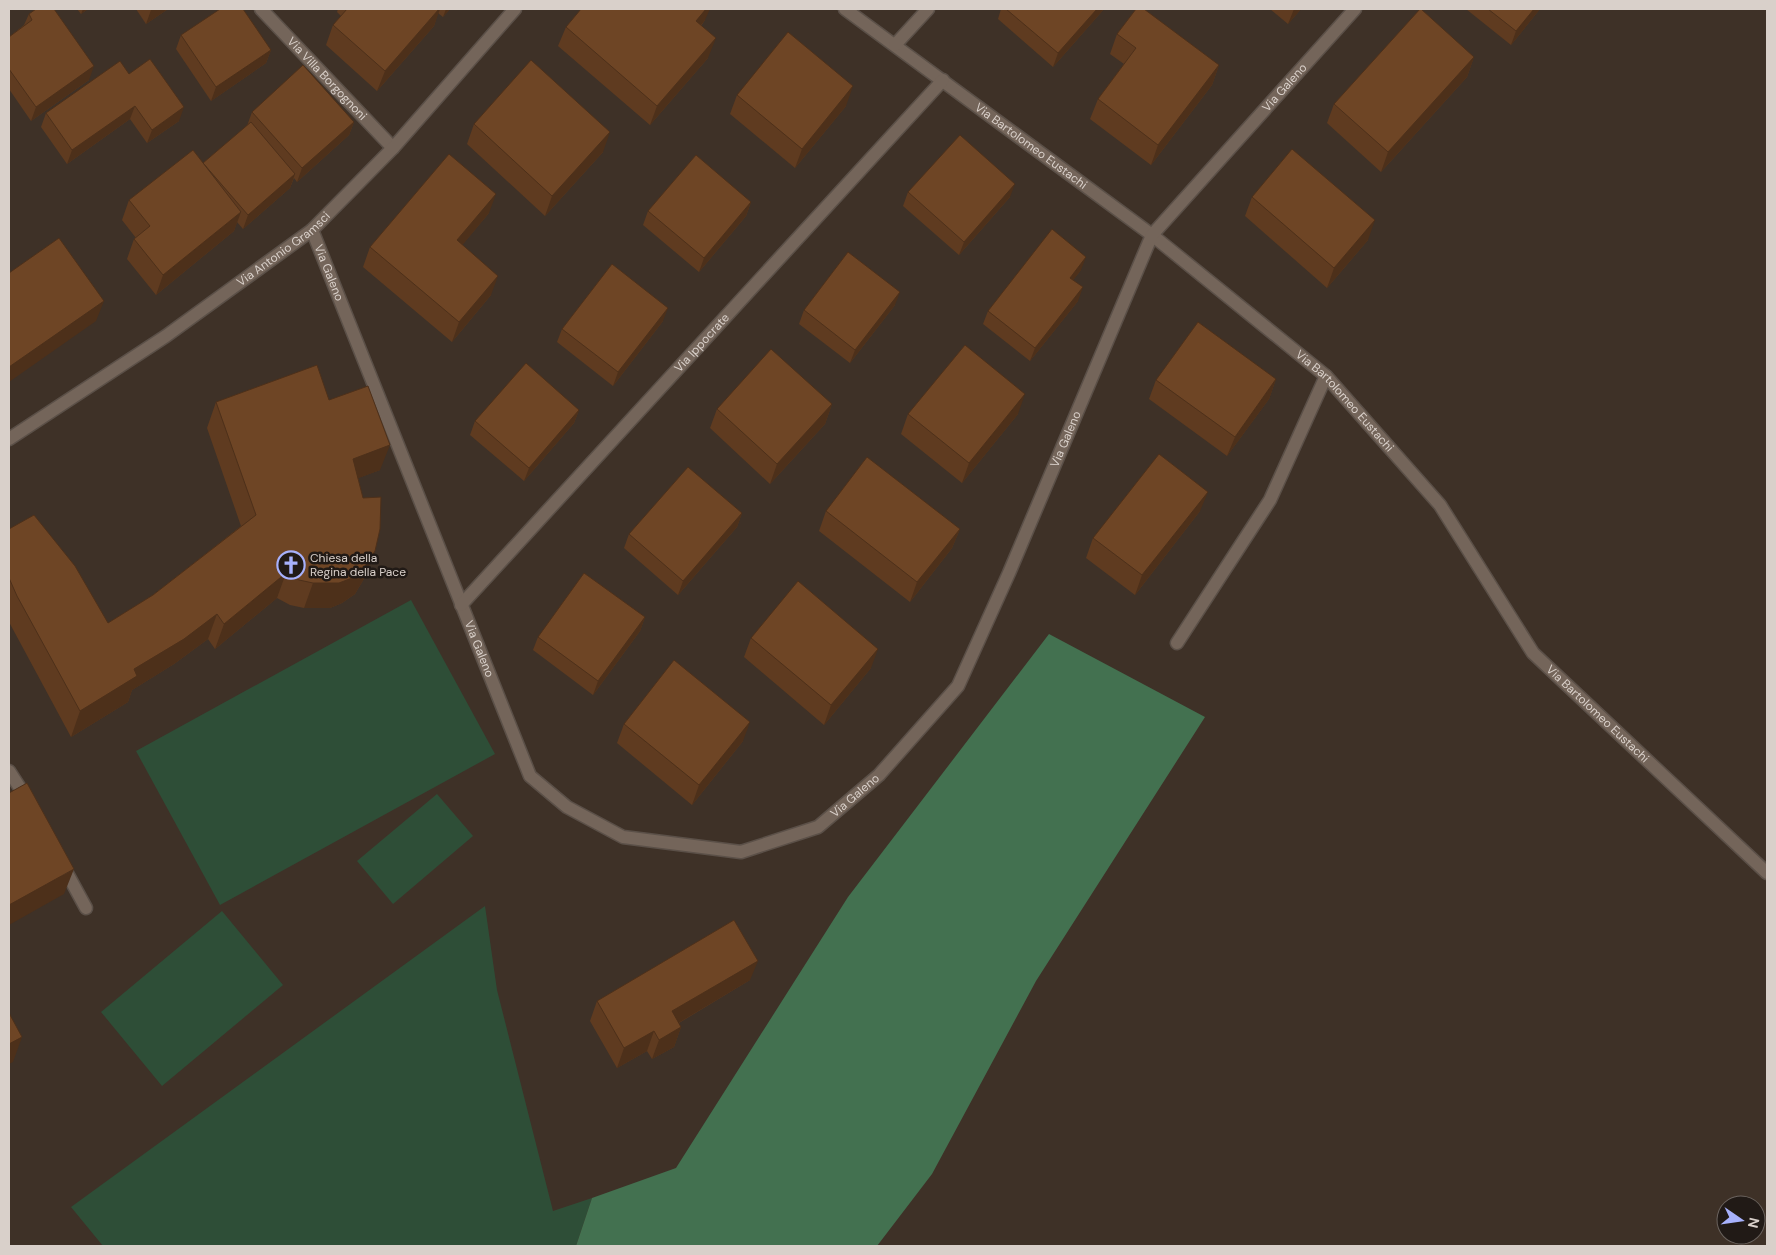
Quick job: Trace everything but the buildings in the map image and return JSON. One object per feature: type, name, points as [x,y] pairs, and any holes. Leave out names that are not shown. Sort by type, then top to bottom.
[{"type":"street","name":"Via Villa Borgognoni","points":[[261,9],[393,148]]},
{"type":"street","name":"Via Antonio Gramsci","points":[[9,440],[166,336],[312,230],[393,148],[515,9]]},
{"type":"street","name":"Via Bartolomeo Eustachi","points":[[845,9],[1152,235],[1326,376],[1440,505],[1533,653],[1767,873]]},
{"type":"street","points":[[895,45],[928,9]]},
{"type":"street","name":"Via Galeno","points":[[312,230],[530,776],[567,807],[623,837],[741,852],[818,826],[880,775],[958,686],[1010,573],[1152,235],[1355,9]]},
{"type":"street","name":"Via Ippocrate","points":[[461,605],[943,80]]},
{"type":"street","points":[[1176,643],[1270,500],[1326,376]]},
{"type":"street","points":[[9,771],[34,813]]},
{"type":"street","points":[[58,856],[86,908]]},
{"type":"green space","points":[[411,600],[495,754],[220,905],[136,751]]},
{"type":"green space","points":[[1049,634],[1205,717],[1036,981],[932,1174],[877,1246],[576,1246],[592,1198],[676,1168],[848,897]]},
{"type":"green space","points":[[437,794],[473,836],[393,904],[357,861]]},
{"type":"green space","points":[[485,906],[497,990],[553,1211],[592,1198],[576,1246],[103,1246],[71,1207]]},
{"type":"green space","points":[[222,911],[283,985],[162,1086],[101,1012]]},
{"type":"place","name":"Chiesa della Regina della Pace","points":[[291,565]]}]
